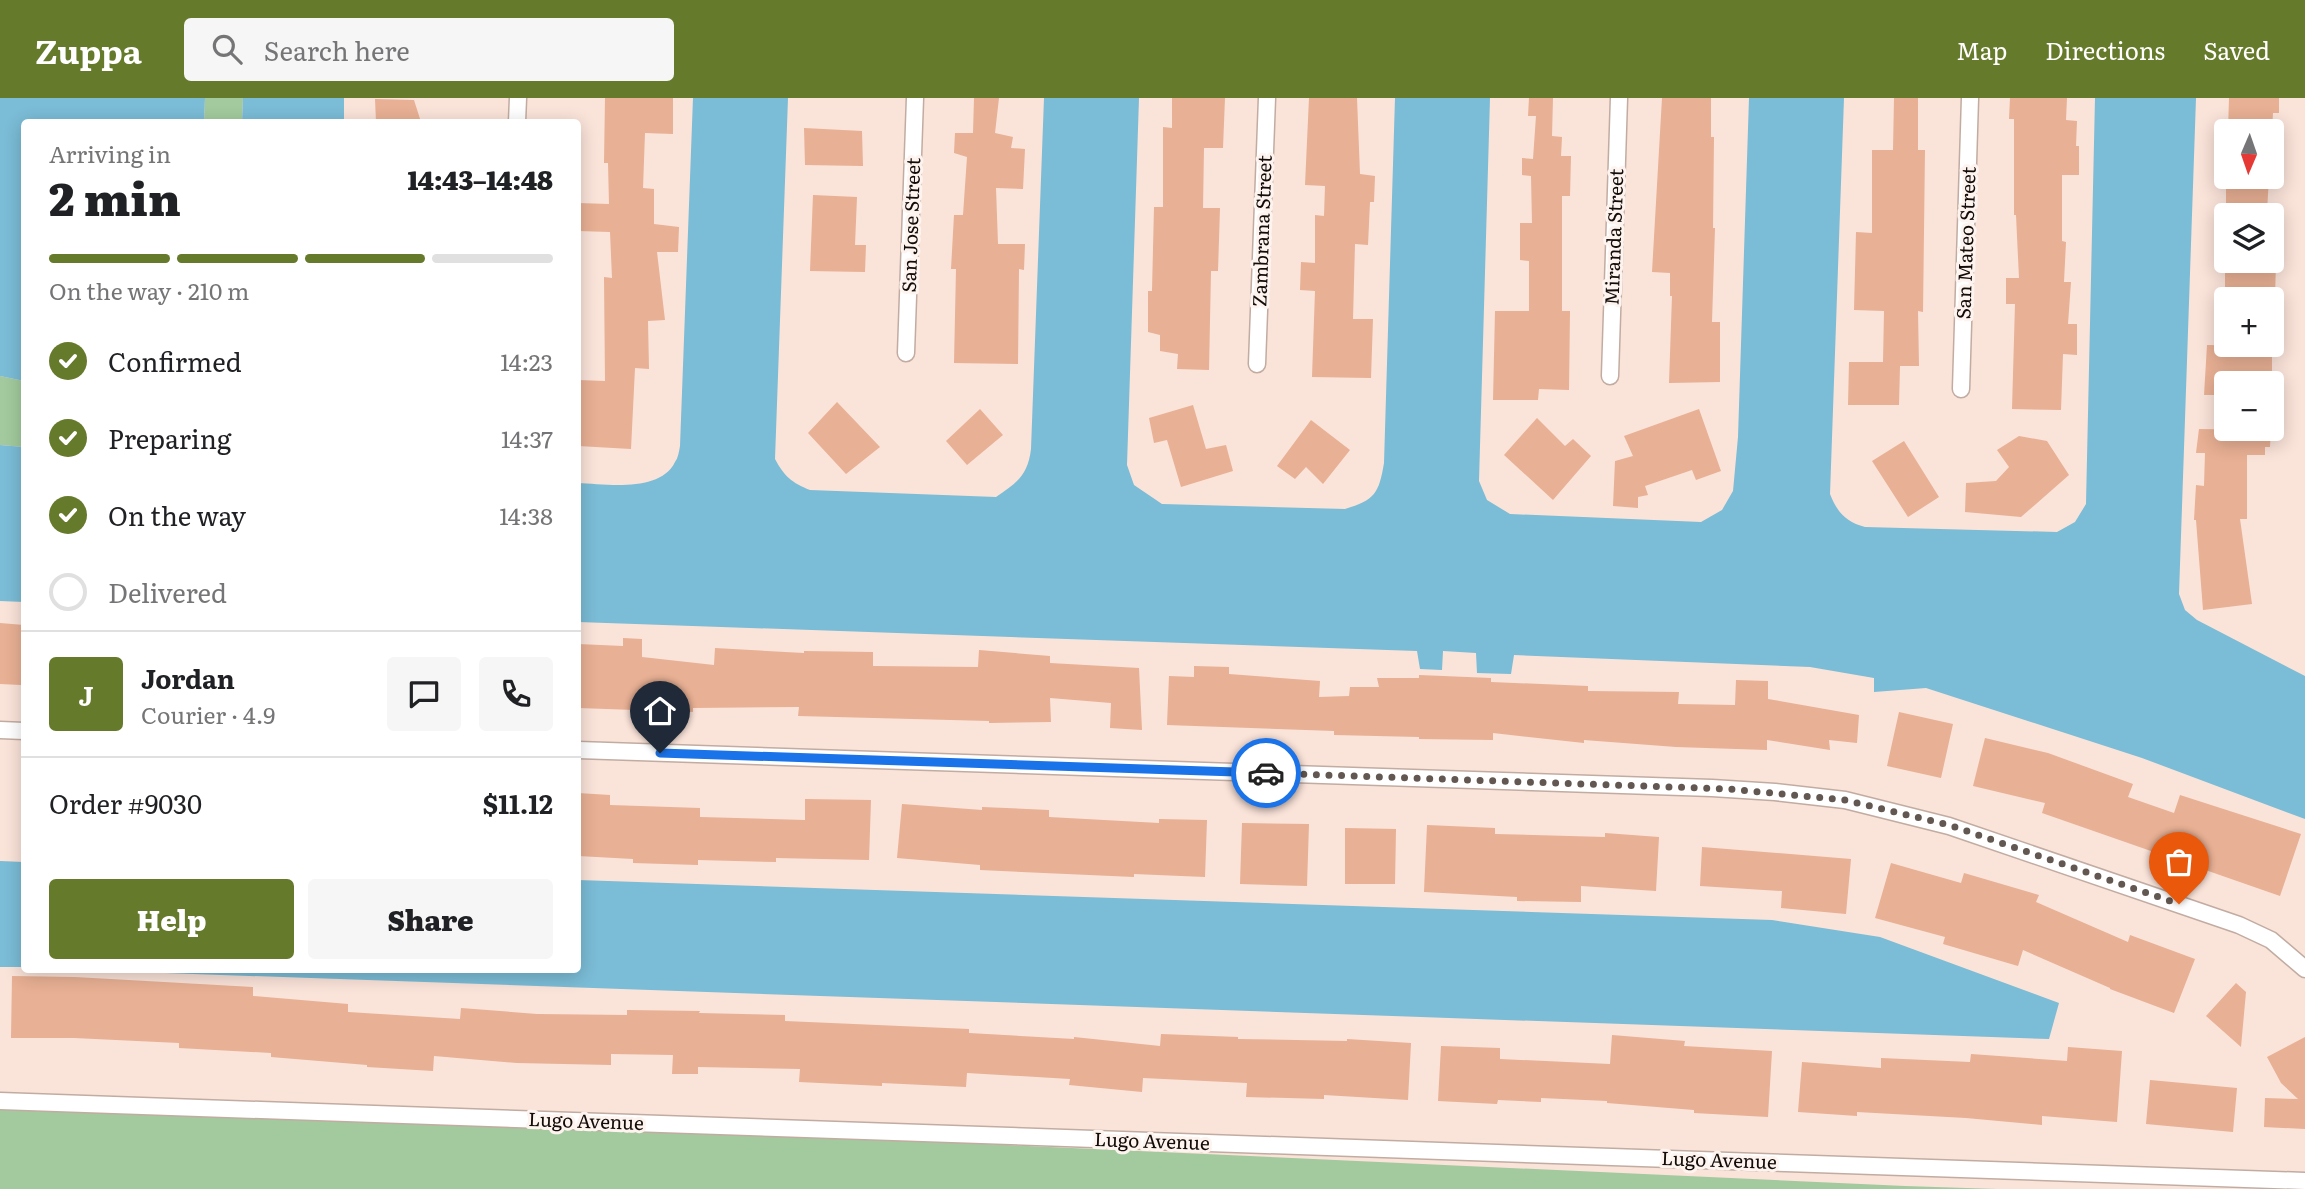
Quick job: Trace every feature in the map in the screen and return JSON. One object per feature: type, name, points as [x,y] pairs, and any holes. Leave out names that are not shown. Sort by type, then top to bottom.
[{"type":"street","points":[[517,119],[518,98]]},
{"type":"street","name":"San Jose Street","points":[[906,353],[915,98]]},
{"type":"street","name":"Zambrana Street","points":[[1257,364],[1267,98]]},
{"type":"street","name":"Miranda Street","points":[[1610,376],[1619,98]]},
{"type":"street","name":"San Mateo Street","points":[[1961,389],[1970,98]]},
{"type":"street","points":[[0,730],[21,731]]},
{"type":"street","points":[[581,750],[1712,788],[1825,797],[1949,825],[2220,918],[2271,940],[2305,969]]},
{"type":"street","name":"Lugo Avenue","points":[[0,1101],[2305,1181]]},
{"type":"green space","points":[[205,98],[243,98],[242,119],[204,119]]},
{"type":"green space","points":[[0,376],[21,380],[21,447],[0,445]]},
{"type":"green space","points":[[0,1099],[1905,1186],[1997,1189],[0,1189]]},
{"type":"water","points":[[0,98],[205,98],[204,119],[21,119],[21,380],[0,376]]},
{"type":"water","points":[[243,98],[344,98],[344,119],[242,119]]},
{"type":"water","points":[[693,98],[788,98],[775,459],[782,470],[793,482],[810,490],[996,497],[1020,478],[1027,466],[1031,449],[1044,98],[1139,98],[1127,465],[1134,485],[1162,504],[1345,509],[1363,502],[1374,494],[1384,463],[1395,98],[1490,98],[1479,481],[1487,500],[1510,514],[1701,522],[1722,510],[1733,491],[1738,437],[1749,98],[1844,98],[1830,494],[1839,511],[1847,519],[1865,527],[2057,532],[2075,522],[2086,504],[2095,98],[2196,98],[2179,594],[2185,610],[2197,620],[2305,676],[2305,819],[2142,758],[1926,688],[1874,692],[1874,678],[1810,667],[1514,655],[1511,674],[1477,673],[1476,653],[1443,651],[1442,670],[1420,669],[1417,651],[581,622],[581,483],[645,483],[668,472],[676,460],[680,446]]},
{"type":"water","points":[[0,445],[21,447],[21,602],[0,601]]},
{"type":"water","points":[[0,861],[21,862],[21,967],[0,967]]},
{"type":"water","points":[[581,880],[1772,920],[1880,937],[2059,1003],[2049,1039],[167,973],[581,973]]},
{"type":"building","points":[[605,98],[673,98],[673,134],[645,133],[643,188],[654,189],[654,224],[679,227],[678,252],[657,252],[665,320],[648,321],[649,369],[635,368],[631,449],[581,446],[581,380],[605,381],[604,277],[612,278],[610,232],[581,231],[581,203],[609,204],[608,163],[604,163]]},
{"type":"building","points":[[974,98],[999,98],[995,133],[1013,137],[1011,148],[1025,149],[1023,189],[996,188],[998,244],[1025,244],[1024,270],[1019,269],[1018,364],[954,363],[956,269],[951,269],[954,215],[963,215],[967,157],[954,153],[955,133],[973,133]]},
{"type":"building","points":[[1172,98],[1225,98],[1223,148],[1204,148],[1203,208],[1220,208],[1218,271],[1211,271],[1209,370],[1177,369],[1178,354],[1160,351],[1160,335],[1148,332],[1154,207],[1163,207],[1163,127],[1172,128]]},
{"type":"building","points":[[1309,98],[1357,98],[1360,174],[1375,176],[1374,202],[1370,202],[1368,245],[1355,244],[1353,319],[1373,319],[1371,378],[1312,377],[1315,291],[1300,290],[1301,262],[1315,263],[1315,215],[1324,216],[1325,186],[1305,185]]},
{"type":"building","points":[[1529,98],[1553,98],[1552,136],[1562,137],[1561,156],[1571,156],[1570,196],[1562,196],[1562,311],[1570,311],[1569,390],[1539,389],[1538,400],[1493,400],[1495,311],[1529,311],[1529,261],[1520,260],[1520,223],[1532,223],[1531,176],[1522,175],[1522,158],[1533,159],[1536,116],[1528,116]]},
{"type":"building","points":[[1662,98],[1711,98],[1715,228],[1712,322],[1720,322],[1720,382],[1669,383],[1672,296],[1670,273],[1652,272]]},
{"type":"building","points":[[1894,98],[1918,98],[1918,150],[1925,150],[1923,312],[1918,311],[1919,366],[1900,366],[1899,405],[1848,405],[1849,362],[1883,362],[1884,311],[1854,310],[1856,232],[1872,233],[1872,150],[1893,150]]},
{"type":"building","points":[[2010,98],[2067,98],[2066,120],[2077,121],[2079,175],[2062,175],[2062,241],[2066,242],[2064,282],[2071,282],[2068,324],[2077,324],[2077,355],[2063,354],[2061,410],[2012,409],[2015,304],[2006,304],[2006,278],[2019,278],[2014,215],[2014,119],[2009,119]]},
{"type":"building","points":[[2229,98],[2279,98],[2279,113],[2273,113],[2273,119],[2228,119]]},
{"type":"building","points":[[375,99],[414,100],[420,119],[376,119]]},
{"type":"building","points":[[804,128],[862,131],[863,166],[805,165]]},
{"type":"building","points":[[2226,189],[2268,189],[2268,203],[2226,203]]},
{"type":"building","points":[[813,195],[857,197],[855,245],[866,245],[865,272],[810,271]]},
{"type":"building","points":[[2225,273],[2276,273],[2275,287],[2225,287]]},
{"type":"building","points":[[2207,345],[2214,345],[2214,357],[2272,357],[2272,371],[2214,371],[2214,395],[2204,395]]},
{"type":"building","points":[[837,402],[880,447],[846,474],[808,433]]},
{"type":"building","points":[[1193,405],[1206,449],[1226,445],[1233,471],[1181,487],[1167,440],[1154,443],[1149,418]]},
{"type":"building","points":[[980,409],[1003,435],[967,465],[946,441]]},
{"type":"building","points":[[1699,409],[1721,471],[1696,480],[1692,470],[1645,486],[1648,495],[1638,497],[1638,508],[1613,506],[1615,461],[1633,456],[1624,436]]},
{"type":"building","points":[[1537,418],[1565,446],[1573,439],[1591,456],[1553,500],[1504,455]]},
{"type":"building","points":[[1311,420],[1350,450],[1323,484],[1306,467],[1295,479],[1277,466]]},
{"type":"building","points":[[2199,429],[2214,429],[2214,441],[2270,441],[2270,447],[2265,447],[2265,455],[2247,455],[2247,519],[2240,519],[2252,604],[2203,610],[2194,520],[2196,485],[2204,486],[2205,453],[2196,453]]},
{"type":"building","points":[[2019,436],[2047,441],[2069,475],[2021,517],[1965,512],[1966,483],[1996,481],[2009,467],[1997,450]]},
{"type":"building","points":[[1904,441],[1939,497],[1908,517],[1872,461]]},
{"type":"building","points":[[0,623],[21,625],[21,685],[0,684]]},
{"type":"building","points":[[623,638],[642,639],[642,657],[714,665],[715,648],[804,653],[873,652],[873,666],[978,667],[979,650],[1050,656],[1050,663],[1139,668],[1142,730],[1110,728],[1111,703],[1050,698],[1051,722],[989,723],[798,716],[799,707],[693,708],[693,712],[581,708],[581,644],[623,646]]},
{"type":"building","points":[[1194,666],[1229,667],[1229,674],[1320,681],[1319,697],[1349,696],[1350,687],[1379,687],[1377,678],[1419,678],[1419,675],[1491,678],[1491,682],[1588,686],[1588,691],[1679,692],[1678,704],[1735,705],[1736,680],[1768,681],[1768,699],[1859,715],[1857,743],[1829,740],[1830,750],[1767,740],[1767,750],[1584,740],[1584,743],[1493,733],[1493,740],[1419,739],[1334,735],[1334,731],[1167,725],[1169,676],[1194,677]]},
{"type":"building","points":[[1899,712],[1953,724],[1941,778],[1887,766]]},
{"type":"building","points":[[1985,738],[2048,753],[2133,784],[2128,797],[2174,813],[2180,795],[2301,834],[2280,896],[2042,813],[2045,803],[1973,786]]},
{"type":"building","points":[[581,793],[610,795],[610,805],[700,808],[700,817],[805,820],[805,799],[871,800],[869,860],[698,860],[698,865],[633,863],[633,859],[581,856]]},
{"type":"building","points":[[902,804],[982,810],[982,807],[1049,810],[1049,817],[1159,823],[1159,819],[1207,820],[1205,877],[1134,874],[1134,877],[980,870],[980,865],[897,858]]},
{"type":"building","points":[[1242,823],[1309,824],[1307,886],[1240,884]]},
{"type":"building","points":[[1427,825],[1495,828],[1495,834],[1605,837],[1605,833],[1659,837],[1656,891],[1581,886],[1581,902],[1517,901],[1517,897],[1424,892]]},
{"type":"building","points":[[1345,828],[1396,829],[1395,884],[1345,884]]},
{"type":"building","points":[[1702,847],[1851,859],[1846,914],[1781,908],[1782,891],[1700,886]]},
{"type":"building","points":[[1891,863],[1961,883],[1964,873],[2039,895],[2036,902],[2128,942],[2130,935],[2195,959],[2174,1013],[2110,989],[2023,950],[2018,966],[1943,944],[1945,937],[1875,918]]},
{"type":"building","points":[[12,976],[253,987],[253,996],[348,1004],[348,1012],[460,1019],[461,1008],[537,1014],[627,1015],[627,1010],[700,1011],[699,1013],[785,1015],[785,1021],[969,1029],[969,1033],[1074,1037],[1160,1046],[1161,1034],[1238,1039],[1347,1039],[1411,1043],[1408,1100],[1324,1095],[1324,1099],[1246,1097],[1247,1083],[1143,1078],[1142,1092],[1069,1085],[1070,1079],[967,1073],[966,1087],[799,1082],[800,1069],[698,1067],[698,1074],[672,1074],[673,1055],[611,1054],[611,1065],[517,1063],[434,1056],[433,1071],[271,1057],[271,1053],[179,1048],[179,1043],[11,1038]]},
{"type":"building","points":[[2236,983],[2246,992],[2241,1047],[2206,1016]]},
{"type":"building","points":[[1612,1035],[1685,1041],[1684,1046],[1772,1051],[1768,1117],[1694,1113],[1694,1110],[1607,1101],[1541,1098],[1541,1102],[1498,1100],[1497,1104],[1438,1101],[1441,1046],[1500,1048],[1500,1059],[1610,1064]]},
{"type":"building","points":[[2305,1037],[2305,1129],[2264,1127],[2265,1098],[2298,1099],[2281,1083],[2267,1057]]},
{"type":"building","points":[[2068,1047],[2122,1051],[2117,1122],[2042,1116],[2042,1125],[1857,1112],[1857,1116],[1798,1112],[1802,1062],[1881,1068],[1881,1058],[1970,1062],[1971,1054],[2067,1061]]},
{"type":"building","points":[[2150,1080],[2237,1088],[2233,1132],[2146,1124]]},
{"type":"way so far","points":[[1266,773],[1729,789],[1845,800],[1949,825],[2179,904]]},
{"type":"route","points":[[660,753],[1266,773]]}]
